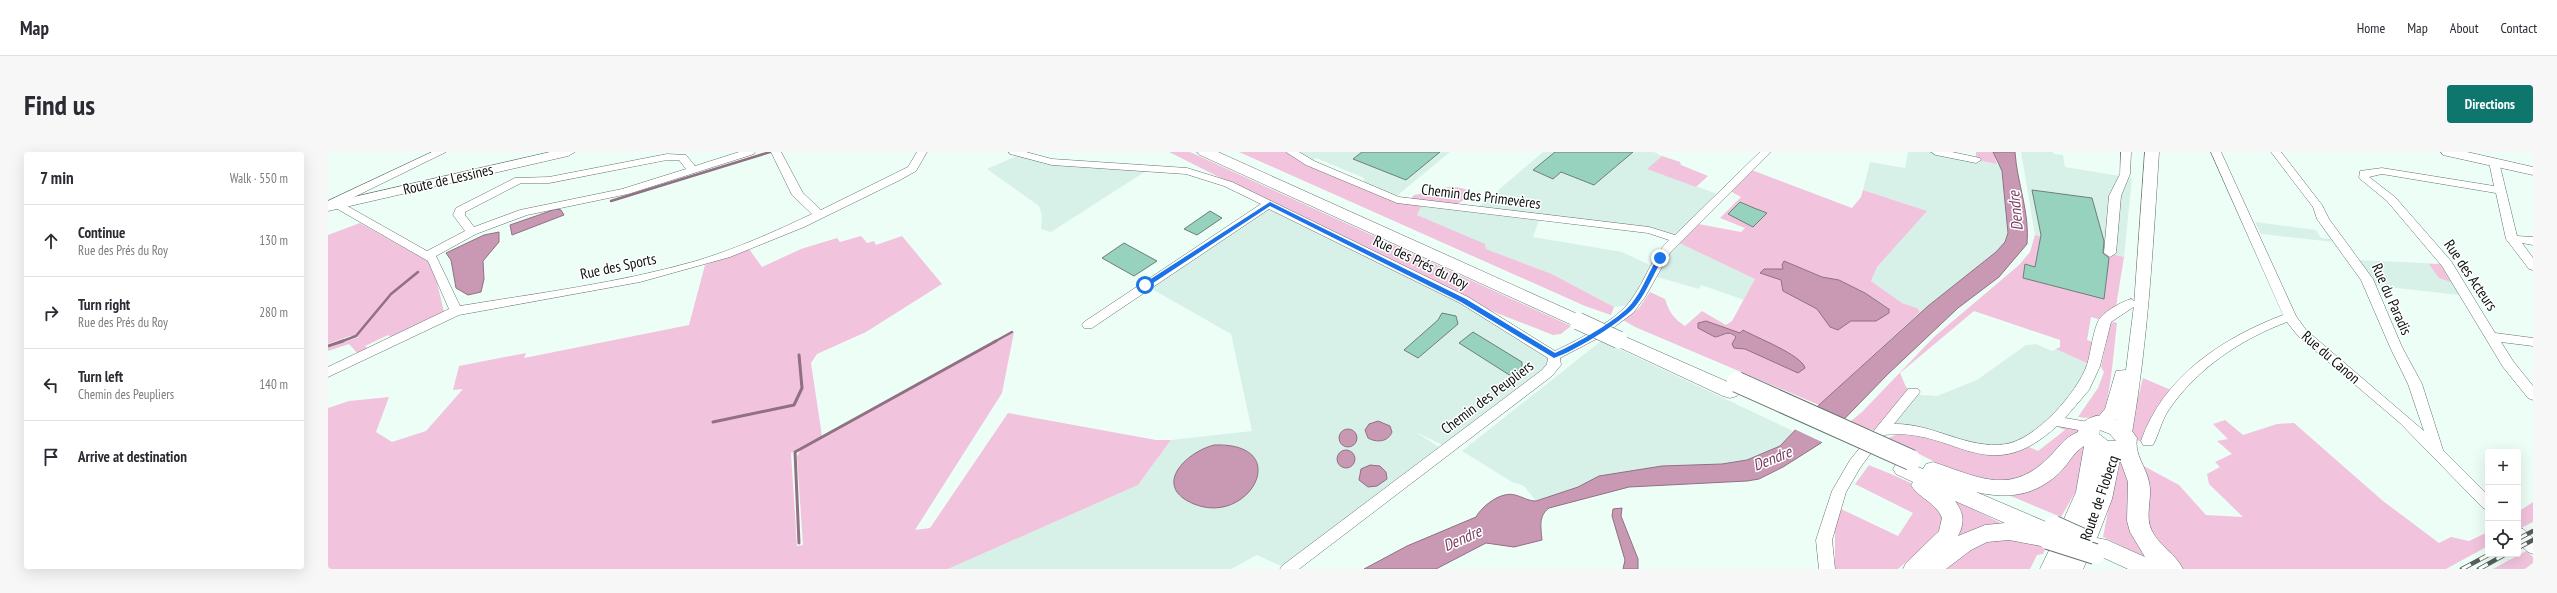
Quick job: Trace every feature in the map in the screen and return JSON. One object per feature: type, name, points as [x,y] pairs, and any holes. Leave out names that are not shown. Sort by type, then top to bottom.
[{"type":"highway","points":[[1204,152],[1582,317]]},
{"type":"highway","points":[[1228,152],[1623,336],[1907,464],[2051,533],[2150,569]]},
{"type":"highway","points":[[1907,464],[1933,470],[1975,483],[2004,488],[2020,487],[2030,482],[2053,465],[2068,444],[2093,431],[2105,448],[2121,443],[2139,482],[2138,521],[2141,532],[2154,553],[2172,569]]},
{"type":"highway","name":"Route de Flobecq","points":[[2051,569],[2090,480],[2095,460],[2093,431]]},
{"type":"highway","name":"Route de Flobecq","points":[[2072,569],[2091,526],[2106,483],[2109,460],[2121,443]]},
{"type":"highway","points":[[1907,464],[1941,497],[1953,517],[1950,534],[1944,544],[1914,569]]},
{"type":"highway","points":[[1933,470],[2051,533]]},
{"type":"highway","points":[[1931,569],[1965,541],[1983,533],[2005,531],[2051,533]]},
{"type":"highway","points":[[2097,550],[2129,569]]},
{"type":"main road","name":"Route de Lessines","points":[[331,206],[568,152]]},
{"type":"main road","points":[[2093,431],[2113,412],[2119,392],[2131,304],[2142,187],[2143,152]]},
{"type":"main road","points":[[2121,443],[2139,328],[2152,152]]},
{"type":"main road","points":[[2448,152],[2533,171]]},
{"type":"street","points":[[331,206],[441,152]]},
{"type":"street","points":[[426,256],[472,232],[524,212],[624,192],[692,169],[750,152]]},
{"type":"street","points":[[776,152],[798,195],[820,214]]},
{"type":"street","name":"Rue des Sports","points":[[328,372],[456,311],[579,291],[652,276],[701,263],[757,243],[906,173],[917,163],[922,152]]},
{"type":"street","name":"Rue des Prés du Roy","points":[[1014,152],[1052,162],[1187,171],[1228,184],[1464,300],[1554,356]]},
{"type":"street","points":[[1554,356],[1588,338],[1620,317],[1634,304],[1654,266],[1677,239],[1766,152]]},
{"type":"street","points":[[1936,152],[1976,160]]},
{"type":"street","points":[[2110,253],[2115,196],[2125,174],[2126,152]]},
{"type":"street","name":"Rue du Canon","points":[[2216,152],[2290,317],[2302,333],[2389,406],[2439,453],[2485,501]]},
{"type":"street","name":"Rue du Paradis","points":[[2276,152],[2318,207],[2323,219],[2367,279],[2396,347],[2415,384],[2439,453]]},
{"type":"street","name":"Chemin des Primevères","points":[[1293,153],[1397,200],[1649,230],[1677,239]]},
{"type":"street","points":[[472,232],[459,215],[460,210],[519,180],[549,180],[666,157],[682,157],[692,169]]},
{"type":"street","points":[[2494,162],[2512,239],[2533,266]]},
{"type":"street","name":"Rue des Acteurs","points":[[2500,190],[2375,171],[2364,173],[2364,178],[2391,199],[2447,264],[2493,337],[2508,364],[2533,395]]},
{"type":"street","points":[[1088,325],[1270,204]]},
{"type":"street","points":[[331,206],[433,259],[456,311]]},
{"type":"street","points":[[2512,239],[2533,241]]},
{"type":"street","points":[[1880,432],[1895,428],[1919,430],[1972,448],[2002,450],[2024,444],[2054,421],[2086,385],[2093,366],[2105,321],[2110,315],[2131,304]]},
{"type":"street","points":[[2148,441],[2165,404],[2204,365],[2250,333],[2290,317]]},
{"type":"street","points":[[2493,337],[2533,342]]},
{"type":"street","name":"Chemin des Peupliers","points":[[1288,569],[1547,373],[1554,364],[1554,356]]},
{"type":"street","points":[[1827,569],[1824,540],[1839,491],[1855,464],[1913,392]]},
{"type":"street","points":[[2065,410],[2076,420],[2093,431]]},
{"type":"street","points":[[2054,421],[2093,431]]},
{"type":"street","points":[[2521,537],[2533,548]]},
{"type":"shaded area","points":[[1169,152],[1190,152],[1571,326],[1561,334],[1553,335],[1464,300]]},
{"type":"shaded area","points":[[1239,152],[1291,152],[1378,193],[1409,201],[1414,195],[1434,190],[1449,187],[1463,188],[1469,191],[1470,195],[1464,200],[1448,206],[1422,204],[1417,215],[1485,244],[1486,249],[1552,274],[1614,307],[1611,315],[1585,306]]},
{"type":"shaded area","points":[[1291,152],[1450,152],[1393,199],[1364,187],[1364,178],[1316,158],[1310,163]]},
{"type":"shaded area","points":[[1543,152],[1654,152],[1662,156],[1648,169],[1723,196],[1677,239],[1662,233],[1540,218],[1533,237],[1622,252],[1654,267],[1675,241],[1755,279],[1744,300],[1701,285],[1699,289],[1650,275],[1635,304],[1614,307],[1552,274],[1486,249],[1417,215],[1422,204],[1475,210]]},
{"type":"shaded area","points":[[1908,152],[1936,152],[1997,164],[2002,171],[2008,233],[2005,242],[1996,252],[1920,312],[1917,308],[1902,303],[1871,281],[1877,267],[1926,211],[1863,190],[1870,162],[1905,168]]},
{"type":"shaded area","points":[[1976,152],[1993,152],[1997,164],[1976,160]]},
{"type":"shaded area","points":[[2021,152],[2053,152],[2054,154],[2063,155],[2065,167],[2132,178],[2124,257],[2035,235]]},
{"type":"shaded area","points":[[1019,155],[1033,159],[1146,171],[1051,232],[1041,229],[1042,215],[1039,206],[987,169]]},
{"type":"shaded area","points":[[1662,156],[1680,162],[1681,165],[1708,176],[1696,187],[1647,169]]},
{"type":"shaded area","points":[[1749,169],[1852,208],[1861,197],[1863,190],[1927,211],[1877,267],[1871,281],[1902,303],[1917,308],[1920,312],[1819,405],[1635,327],[1623,320],[1639,308],[1650,292],[1665,299],[1672,315],[1685,326],[1702,311],[1726,325],[1732,321],[1755,279],[1675,241],[1693,223],[1741,232],[1745,228],[1720,218],[1741,197],[1728,190]],"holes":[[[1784,261],[1822,277],[1839,280],[1865,293],[1889,308],[1876,321],[1851,321],[1838,330],[1830,327],[1817,309],[1783,291],[1781,280],[1760,273],[1764,269],[1783,269]]]},
{"type":"shaded area","points":[[1269,204],[1433,284],[1555,360],[1448,448],[1416,432],[1439,447],[1283,567],[1257,555],[1231,569],[948,569],[1138,485],[1171,440],[1252,431],[1231,334],[1145,285]]},
{"type":"shaded area","points":[[2255,222],[2316,230],[2321,238],[2331,239],[2334,242],[2261,234]]},
{"type":"shaded area","points":[[360,223],[428,261],[433,266],[444,312],[392,338],[388,335],[365,346],[370,350],[359,355],[349,344],[328,351],[328,348],[359,337],[350,336],[328,344],[328,235]]},
{"type":"shaded area","points":[[2035,235],[2124,257],[2115,313],[2105,321],[2091,317],[2087,340],[2099,344],[2093,366],[2056,349],[2060,347],[2060,340],[1974,311],[1900,373],[1906,387],[1913,392],[1879,431],[1846,425],[1862,412],[1934,337],[2019,265],[2030,252]]},
{"type":"shaded area","points":[[861,236],[867,243],[874,241],[876,245],[902,236],[942,284],[866,332],[817,354],[811,363],[822,436],[791,453],[797,546],[803,545],[797,456],[801,450],[1014,332],[1002,393],[915,530],[930,528],[1008,413],[1156,440],[1171,440],[1138,485],[948,569],[328,569],[328,408],[349,401],[389,397],[376,432],[392,442],[426,431],[463,389],[453,390],[459,366],[526,353],[524,358],[689,325],[705,265],[749,249],[762,267],[801,249],[837,238],[840,242]]},
{"type":"shaded area","points":[[2355,260],[2447,264],[2468,296],[2370,285]]},
{"type":"shaded area","points":[[2429,264],[2440,264],[2451,282],[2439,278]]},
{"type":"shaded area","points":[[2111,323],[2117,323],[2110,386],[2105,408],[2102,414],[2097,417],[2078,417],[2098,388],[2104,372],[2101,367]]},
{"type":"shaded area","points":[[1601,341],[1793,431],[1780,446],[1747,460],[1722,464],[1662,466],[1599,476],[1582,485],[1536,501],[1524,486],[1512,482],[1462,451]]},
{"type":"shaded area","points":[[2036,344],[2052,351],[2056,349],[2093,366],[2054,421],[2002,450],[1903,427],[1890,420],[1913,392],[1921,395],[1937,396],[1977,380],[2026,345]]},
{"type":"shaded area","points":[[2143,378],[2171,390],[2142,442],[2130,437],[2131,426]]},
{"type":"shaded area","points":[[2225,420],[2243,435],[2277,424],[2294,423],[2383,501],[2439,543],[2451,537],[2469,541],[2485,533],[2485,548],[2446,569],[2179,569],[2151,541],[2140,464],[2179,485],[2206,515],[2243,517],[2209,484],[2207,474],[2220,467],[2215,462],[2232,454],[2217,441],[2228,439],[2213,424]]},
{"type":"shaded area","points":[[2063,426],[2081,428],[2077,433],[2056,449],[2038,471],[2028,477],[2012,481],[1995,481],[1956,471],[1888,438],[1901,433],[1915,432],[2000,454],[2029,447],[2038,451],[2065,430],[2058,427]]},
{"type":"shaded area","points":[[2086,440],[2076,491],[2061,517],[1994,489],[2012,490]]},
{"type":"shaded area","points":[[2119,455],[2135,484],[2163,566],[2103,537]]},
{"type":"shaded area","points":[[1869,465],[1917,486],[1934,497],[1939,502],[1945,529],[1898,569],[1835,569],[1835,527],[1841,509],[1898,536],[1913,513],[1855,484]]},
{"type":"shaded area","points":[[1953,501],[1956,501],[2003,524],[1980,527],[1960,536],[1958,534]]},
{"type":"shaded area","points":[[2533,502],[2533,522],[2521,528],[2521,521],[2521,510]]},
{"type":"shaded area","points":[[2001,536],[2046,547],[2043,554],[2037,555],[2030,569],[1946,569],[1974,546]]},
{"type":"shaded area","points":[[2526,551],[2533,557],[2533,563],[2525,569],[2493,569],[2515,557],[2521,557],[2521,554]]},
{"type":"water","name":"Dendre","points":[[1993,152],[2015,152],[2027,221],[2027,244],[1999,277],[1958,308],[1888,374],[1821,443],[1783,467],[1759,479],[1747,481],[1629,487],[1549,508],[1542,518],[1542,540],[1514,547],[1486,543],[1436,569],[1364,569],[1407,546],[1476,517],[1492,500],[1504,495],[1510,494],[1536,501],[1578,487],[1599,476],[1662,466],[1722,464],[1747,460],[1780,446],[1819,405],[1928,306],[1996,252],[2005,242],[2008,233],[2002,171]]},
{"type":"water","points":[[556,209],[561,210],[564,215],[512,235],[510,225]]},
{"type":"water","points":[[499,232],[499,242],[483,261],[484,279],[481,292],[468,295],[456,288],[451,260],[446,253],[484,235]]},
{"type":"water","points":[[1784,261],[1822,277],[1839,280],[1865,293],[1889,309],[1889,313],[1876,321],[1851,321],[1838,330],[1830,327],[1817,309],[1783,291],[1781,280],[1760,273],[1764,269],[1783,269],[1782,265]]},
{"type":"water","points":[[1706,321],[1740,333],[1743,330],[1787,352],[1802,363],[1805,368],[1798,373],[1745,349],[1734,348],[1732,344],[1736,337],[1730,333],[1715,337],[1698,328],[1698,323]]},
{"type":"water","points":[[1378,421],[1390,426],[1392,432],[1388,438],[1382,441],[1375,441],[1368,438],[1365,430],[1369,424]]},
{"type":"water","points":[[1348,429],[1354,432],[1357,438],[1354,444],[1348,447],[1342,444],[1339,438],[1342,432]]},
{"type":"water","points":[[1214,445],[1239,448],[1253,456],[1258,468],[1255,482],[1246,495],[1232,504],[1214,508],[1194,504],[1182,497],[1175,489],[1174,480],[1177,471],[1192,455]]},
{"type":"water","points":[[1346,450],[1352,453],[1355,459],[1352,465],[1346,468],[1340,465],[1337,459],[1340,453]]},
{"type":"water","points":[[1370,465],[1380,466],[1386,472],[1387,479],[1377,486],[1368,487],[1359,480],[1361,469]]},
{"type":"water","points":[[1622,508],[1621,516],[1638,559],[1638,569],[1623,569],[1625,560],[1612,516],[1613,509]]},
{"type":"pier","points":[[1815,407],[1845,420],[1824,443],[1792,428]]},
{"type":"building","points":[[1362,152],[1440,152],[1406,180],[1353,159]]},
{"type":"building","points":[[1555,152],[1633,152],[1594,185],[1561,172],[1553,179],[1533,170]]},
{"type":"building","points":[[2032,190],[2092,198],[2104,241],[2103,253],[2109,258],[2104,299],[2023,278],[2025,264],[2035,267],[2041,235]]},
{"type":"building","points":[[1740,202],[1767,213],[1753,227],[1728,214]]},
{"type":"building","points":[[1210,211],[1222,218],[1197,235],[1184,229]]},
{"type":"building","points":[[1124,243],[1157,261],[1134,276],[1102,258]]},
{"type":"building","points":[[1442,313],[1456,316],[1458,324],[1418,358],[1404,350],[1438,320]]},
{"type":"building","points":[[1473,332],[1522,362],[1522,367],[1511,376],[1459,343]]},
{"type":"waterway","points":[[611,201],[770,152]]},
{"type":"waterway","points":[[340,342],[356,336],[391,294],[418,272]]},
{"type":"waterway","points":[[994,342],[1012,332]]},
{"type":"waterway","points":[[799,543],[795,452],[996,341]]},
{"type":"waterway","points":[[328,346],[340,342]]},
{"type":"waterway","points":[[713,422],[794,405],[802,388],[799,355]]},
{"type":"railway","points":[[2521,537],[2533,531]]},
{"type":"railway","points":[[2521,546],[2533,540]]},
{"type":"railway","points":[[2462,569],[2485,557]]},
{"type":"railway","points":[[2479,569],[2501,557]]},
{"type":"route","points":[[1145,285],[1270,204],[1464,300],[1554,356],[1569,350],[1620,317],[1634,304],[1660,258]]}]
